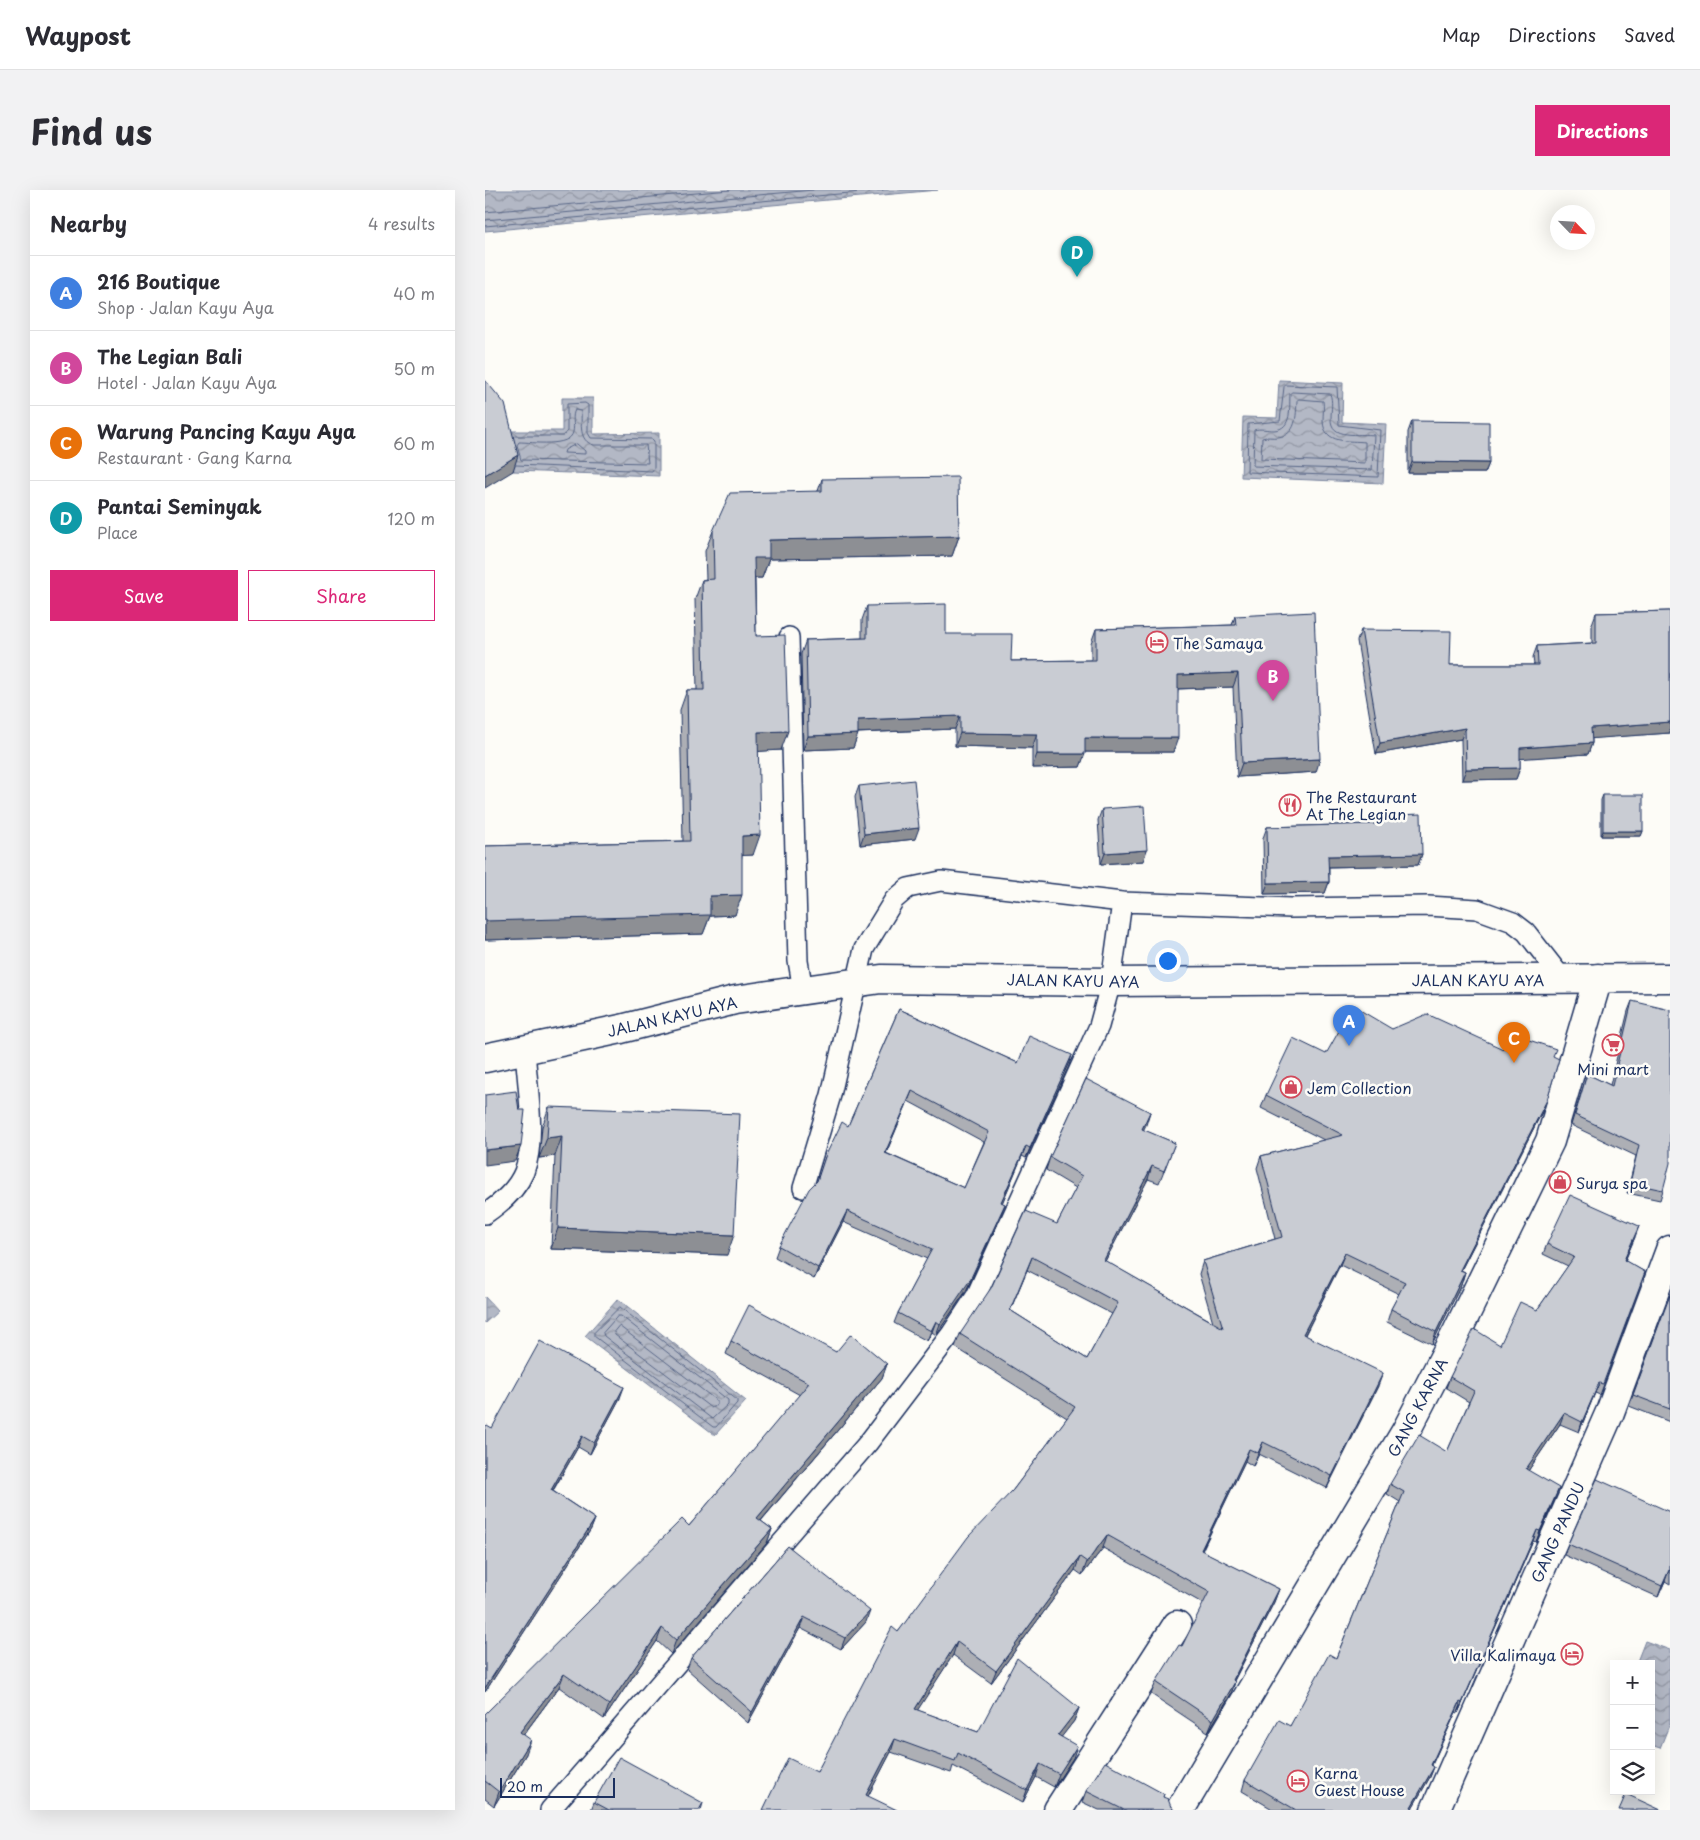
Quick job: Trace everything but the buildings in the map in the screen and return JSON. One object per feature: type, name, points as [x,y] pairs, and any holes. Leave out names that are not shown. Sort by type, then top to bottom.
[{"type":"street","name":"GANG KARNA","points":[[1180,1810],[1406,1431],[1457,1332],[1550,1141],[1597,978]]},
{"type":"street","name":"JALAN KAYU AYA","points":[[485,1058],[621,1029],[735,1000],[855,982],[881,980],[991,979],[1111,982],[1670,978]]},
{"type":"street","name":"GANG PANDU","points":[[1435,1810],[1610,1412],[1670,1250]]},
{"type":"street","points":[[1058,1810],[1177,1625]]},
{"type":"lane","points":[[789,637],[798,961],[803,990]]},
{"type":"lane","points":[[803,1188],[831,1095],[855,982],[864,949],[894,900],[908,888],[941,881],[1122,902],[1291,908],[1428,906],[1477,909],[1513,922],[1526,932],[1562,978]]},
{"type":"lane","points":[[550,1810],[868,1443],[951,1334],[976,1296],[1099,1026],[1111,982],[1122,902]]},
{"type":"lane","points":[[485,1214],[503,1202],[523,1174],[531,1147],[525,1050]]},
{"type":"water","points":[[485,190],[938,190],[485,231]]},
{"type":"water","points":[[1279,380],[1343,383],[1342,422],[1386,424],[1383,483],[1241,477],[1243,417],[1277,418]]},
{"type":"water","points":[[562,398],[593,398],[593,434],[659,433],[659,476],[512,471],[502,431],[562,431]]},
{"type":"water","points":[[485,1297],[498,1311],[485,1323]]},
{"type":"water","points":[[618,1299],[746,1401],[715,1435],[585,1336]]},
{"type":"water","points":[[1645,1641],[1670,1650],[1670,1723],[1660,1748],[1655,1746],[1655,1660],[1638,1660]]},
{"type":"place","name":"Pantai Seminyak","points":[[1077,277]]},
{"type":"place","name":"The Samaya","points":[[1157,642]]},
{"type":"place","name":"The Legian Bali","points":[[1273,701]]},
{"type":"place","name":"The Restaurant At The Legian","points":[[1290,805]]},
{"type":"place","name":"Mini mart","points":[[1613,1045]]},
{"type":"place","name":"216 Boutique","points":[[1349,1046]]},
{"type":"place","name":"Warung Pancing Kayu Aya","points":[[1514,1063]]},
{"type":"place","name":"Jem Collection","points":[[1291,1087]]},
{"type":"place","name":"Surya spa","points":[[1560,1182]]},
{"type":"place","name":"Villa Kalimaya","points":[[1572,1654]]},
{"type":"place","name":"Karna Guest House","points":[[1298,1781]]}]
